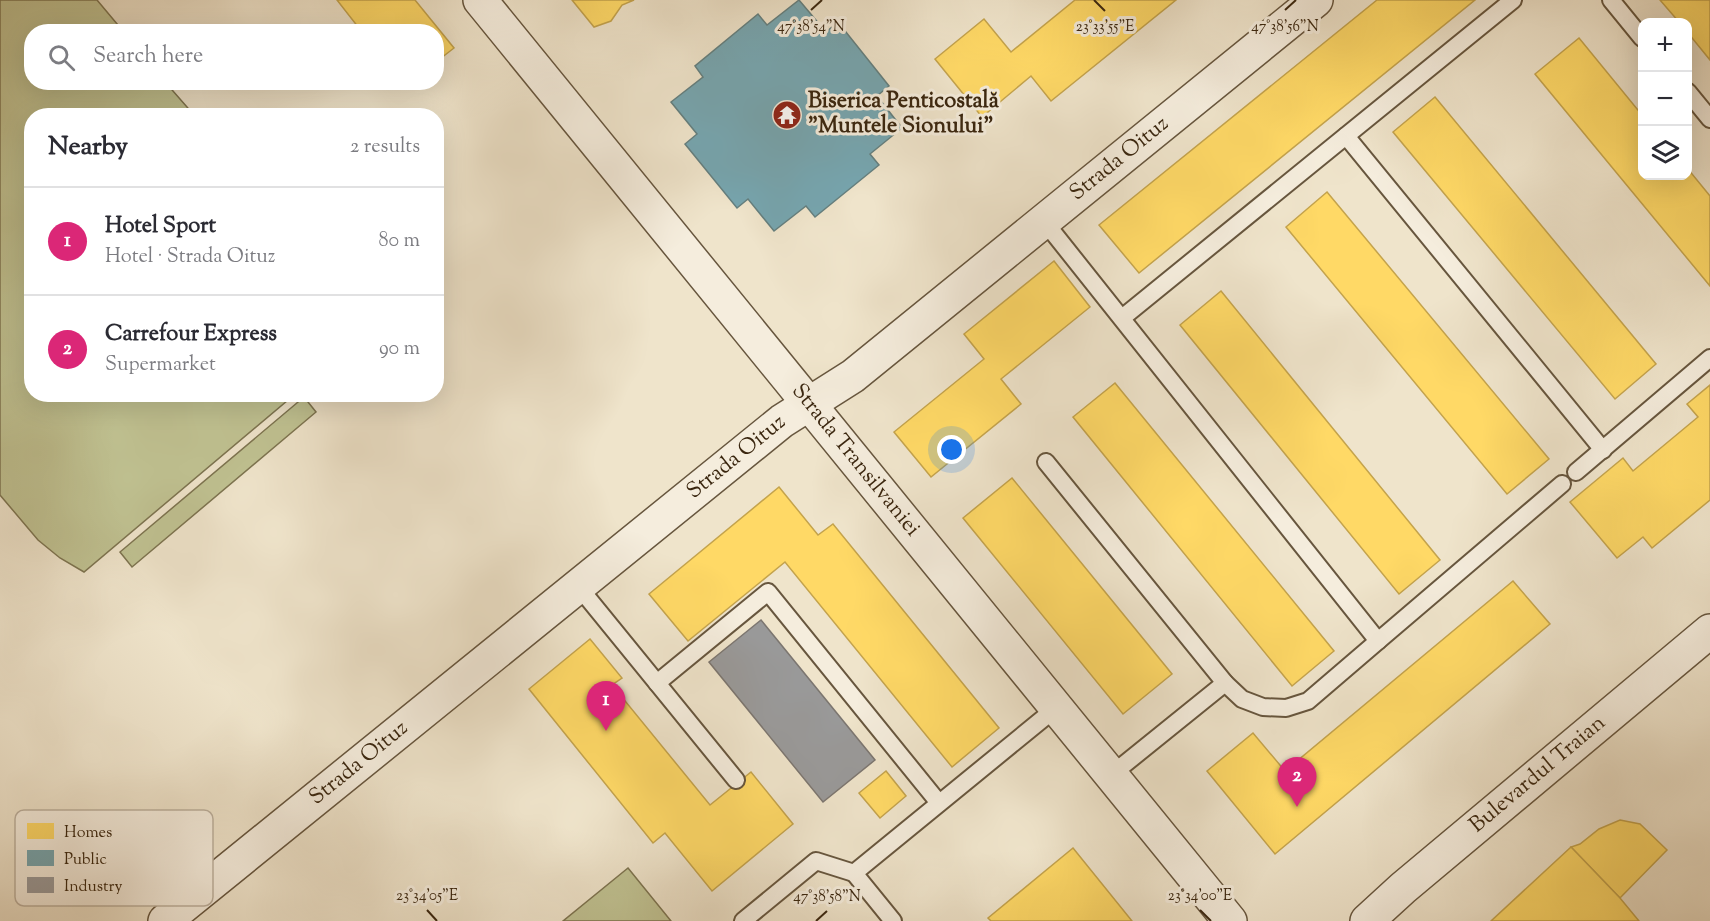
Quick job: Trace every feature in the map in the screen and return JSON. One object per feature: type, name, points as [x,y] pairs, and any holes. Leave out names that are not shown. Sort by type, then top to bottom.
[{"type":"street","name":"Strada Transilvaniei","points":[[480,0],[1230,921]]},
{"type":"street","name":"Strada Oituz","points":[[213,882],[782,421],[853,376],[1316,0]]},
{"type":"street","name":"Bulevardul Traian","points":[[1367,921],[1403,888],[1710,631]]},
{"type":"street","name":"Strada Oituz","points":[[165,921],[183,906]]},
{"type":"lane","points":[[1122,318],[1513,0]]},
{"type":"lane","points":[[1611,0],[1638,33]]},
{"type":"lane","points":[[1692,97],[1710,119]]},
{"type":"lane","points":[[1347,136],[1603,450]]},
{"type":"lane","points":[[1044,220],[1378,641]]},
{"type":"lane","points":[[1576,472],[1710,358]]},
{"type":"lane","points":[[1046,462],[1226,683],[1242,699],[1263,707],[1286,708],[1308,701],[1562,484]]},
{"type":"lane","points":[[578,586],[736,780]]},
{"type":"lane","points":[[657,683],[768,592],[939,803]]},
{"type":"lane","points":[[1111,775],[1226,683]]},
{"type":"lane","points":[[854,873],[1056,708]]},
{"type":"lane","points":[[743,921],[816,861],[854,873],[892,921]]},
{"type":"green space","points":[[0,0],[97,0],[117,24],[24,24],[24,90],[172,90],[188,108],[24,108],[24,402],[286,402],[84,572],[60,558],[38,540],[0,495]]},
{"type":"green space","points":[[298,402],[308,402],[316,412],[132,567],[120,552]]},
{"type":"green space","points":[[628,868],[671,921],[563,921]]},
{"type":"building: Homes","points":[[337,0],[415,0],[434,24],[356,24]]},
{"type":"building: Homes","points":[[572,0],[634,0],[622,5],[611,21],[594,27]]},
{"type":"building: Homes","points":[[1075,0],[1176,0],[1051,101],[1031,76],[982,117],[935,59],[984,19],[1011,52]]},
{"type":"building: Homes","points":[[1377,0],[1475,0],[1139,273],[1099,225]]},
{"type":"building: Homes","points":[[1660,0],[1710,0],[1710,60],[1692,38],[1692,18],[1676,18]]},
{"type":"building: Homes","points":[[444,36],[454,48],[444,56]]},
{"type":"building: Homes","points":[[1579,38],[1638,110],[1638,180],[1692,180],[1692,174],[1710,196],[1710,286],[1535,74]]},
{"type":"building: Homes","points":[[1435,97],[1656,364],[1615,399],[1393,132]]},
{"type":"building: Homes","points":[[1327,192],[1549,459],[1507,494],[1286,227]]},
{"type":"building: Homes","points":[[1054,261],[1090,307],[1001,379],[1021,404],[931,477],[894,432],[984,359],[964,334]]},
{"type":"building: Homes","points":[[1221,291],[1440,560],[1399,594],[1180,325]]},
{"type":"building: Homes","points":[[1115,383],[1334,651],[1292,686],[1073,417]]},
{"type":"building: Homes","points":[[1710,385],[1710,500],[1652,548],[1643,537],[1617,558],[1570,502],[1623,458],[1633,471],[1698,417],[1687,404]]},
{"type":"building: Homes","points":[[1012,478],[1172,674],[1123,714],[963,518]]},
{"type":"building: Homes","points":[[779,487],[818,535],[833,524],[999,728],[952,767],[785,562],[688,641],[649,594]]},
{"type":"building: Homes","points":[[1513,581],[1550,624],[1275,854],[1207,771],[1253,733],[1285,771]]},
{"type":"building: Homes","points":[[590,639],[622,678],[612,685],[710,805],[751,772],[793,824],[712,891],[665,833],[653,843],[529,689]]},
{"type":"building: Homes","points":[[886,771],[906,796],[880,818],[859,793]]},
{"type":"building: Homes","points":[[1620,820],[1640,824],[1667,850],[1620,898],[1571,847],[1580,844],[1599,829]]},
{"type":"building: Homes","points":[[1571,847],[1639,921],[1491,921]]},
{"type":"building: Homes","points":[[1073,848],[1132,921],[991,921],[988,918]]},
{"type":"building: Public","name":"Biserica Penticostală \"Muntele Sionului\"","points":[[799,0],[826,32],[838,22],[889,86],[877,96],[902,128],[870,154],[879,165],[815,217],[806,206],[774,231],[748,199],[737,208],[685,144],[697,134],[671,102],[703,77],[695,66],[758,14],[767,25]]},
{"type":"building: Industry","points":[[761,620],[875,760],[823,802],[709,662]]},
{"type":"place","name":"Biserica Penticostală \"Muntele Sionului\"","points":[[787,115]]},
{"type":"place","name":"Hotel Sport","points":[[606,731]]},
{"type":"place","name":"Carrefour Express","points":[[1297,807]]}]
